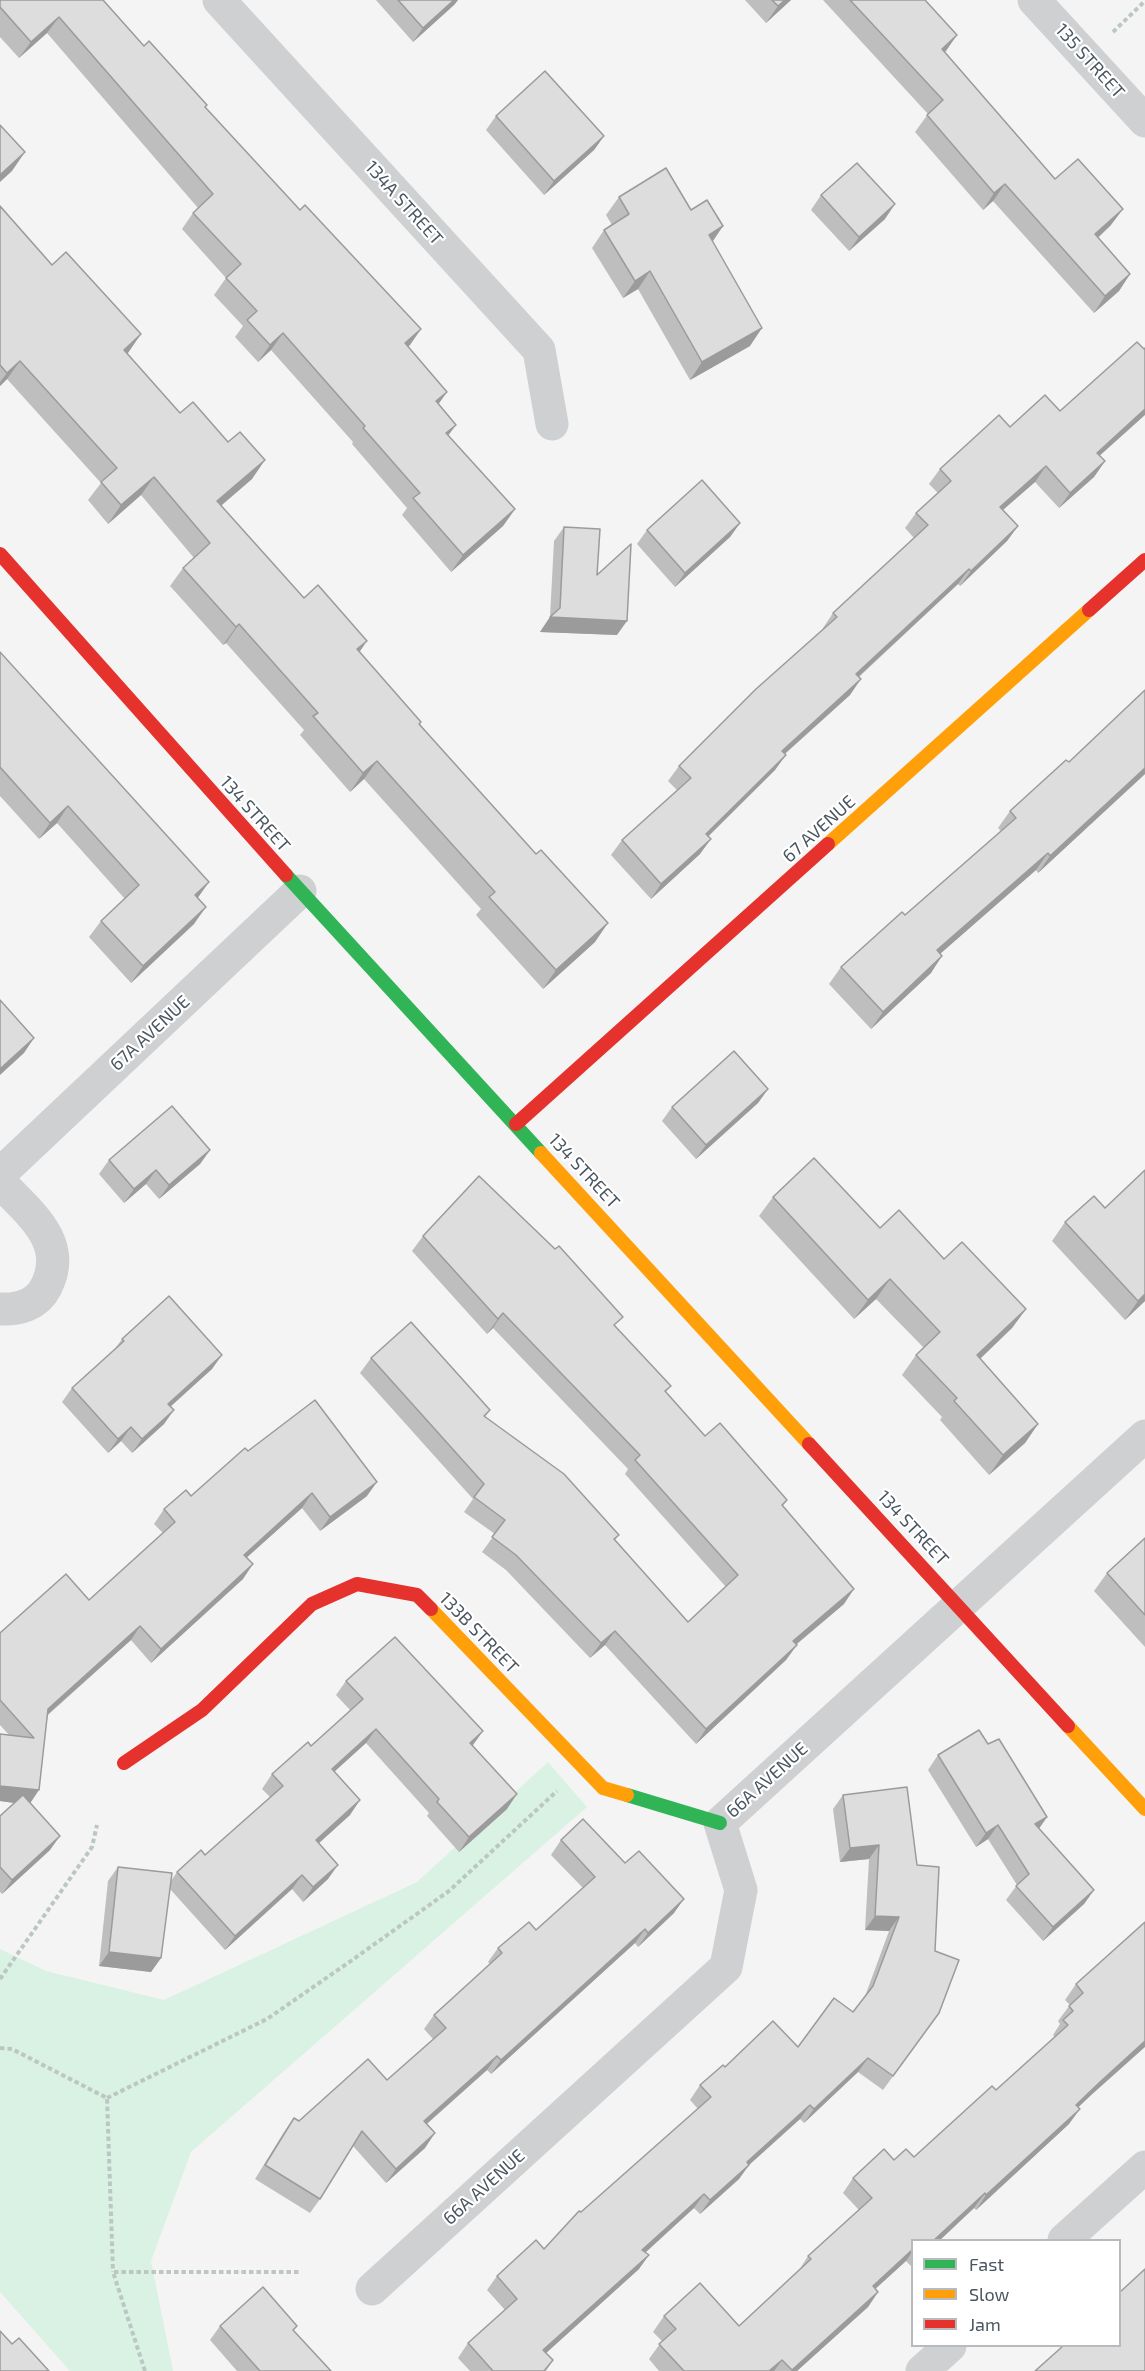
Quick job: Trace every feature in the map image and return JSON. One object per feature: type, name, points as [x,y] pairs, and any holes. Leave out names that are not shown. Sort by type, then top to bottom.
[{"type":"street","name":"134A STREET","points":[[219,0],[539,350],[552,424]]},
{"type":"street","name":"135 STREET","points":[[1034,0],[1145,122]]},
{"type":"street","name":"134 STREET","points":[[0,554],[300,891],[960,1605],[1145,1809]]},
{"type":"street","name":"67 AVENUE","points":[[516,1124],[1145,560]]},
{"type":"street","name":"67A AVENUE","points":[[0,1174],[300,891]]},
{"type":"street","points":[[0,1182],[35,1219],[54,1248],[54,1272],[41,1297],[18,1310],[0,1309]]},
{"type":"street","name":"66A AVENUE","points":[[372,2289],[726,1967],[741,1890],[720,1823],[1145,1436]]},
{"type":"street","name":"133B STREET","points":[[124,1763],[202,1710],[312,1604],[357,1584],[417,1595],[603,1788],[720,1823]]},
{"type":"street","points":[[1066,2239],[1145,2167]]},
{"type":"street","points":[[922,2371],[949,2347]]},
{"type":"path","points":[[1105,40],[1145,1]]},
{"type":"path","points":[[107,2098],[267,2019],[339,1970],[449,1891],[561,1788]]},
{"type":"path","points":[[0,1979],[92,1847],[97,1825]]},
{"type":"path","points":[[0,2048],[12,2049],[107,2098]]},
{"type":"path","points":[[107,2098],[113,2272],[145,2371]]},
{"type":"path","points":[[113,2272],[301,2272]]},
{"type":"green space","points":[[548,1762],[587,1807],[191,2152],[151,2261],[173,2371],[70,2371],[0,2292],[0,1949],[46,1971],[164,2000],[417,1882]]},
{"type":"building","points":[[1,0],[103,0],[144,46],[149,41],[207,105],[205,107],[300,210],[305,205],[421,329],[405,343],[447,392],[436,401],[456,425],[446,433],[515,509],[463,555],[413,498],[420,493],[283,333],[270,345],[247,320],[257,311],[226,278],[241,264],[193,213],[213,194],[59,17],[31,42],[0,7]]},
{"type":"building","points":[[398,0],[454,0],[423,28]]},
{"type":"building","points":[[772,0],[785,0],[778,6]]},
{"type":"building","points":[[850,0],[925,0],[957,35],[942,49],[1055,179],[1078,159],[1123,209],[1095,234],[1130,274],[1105,296],[1005,184],[994,193],[927,115],[943,100]]},
{"type":"building","points":[[545,71],[604,136],[554,181],[496,116]]},
{"type":"building","points":[[0,125],[25,152],[0,175]]},
{"type":"building","points":[[857,163],[895,204],[859,237],[821,195]]},
{"type":"building","points":[[666,168],[691,210],[707,200],[723,226],[709,235],[762,328],[702,362],[650,271],[635,281],[604,230],[629,214],[619,197]]},
{"type":"building","points":[[0,206],[52,265],[66,252],[141,334],[124,350],[180,413],[193,402],[228,442],[240,432],[265,460],[217,501],[304,598],[318,585],[367,641],[357,649],[421,722],[419,724],[536,854],[541,850],[608,923],[556,970],[489,897],[495,892],[377,761],[363,773],[313,716],[318,713],[239,624],[236,627],[183,568],[210,543],[154,477],[121,505],[101,482],[117,468],[20,361],[7,373],[0,365]]},
{"type":"building","points":[[1137,342],[1145,348],[1145,409],[1097,453],[1105,461],[1070,493],[1046,466],[1000,507],[1018,526],[856,674],[861,679],[782,751],[786,755],[706,834],[711,839],[661,884],[622,840],[691,778],[679,766],[756,689],[837,617],[833,613],[928,525],[916,513],[951,481],[940,469],[999,415],[1010,427],[1045,395],[1060,411]]},
{"type":"building","points":[[702,480],[740,523],[685,573],[647,530]]},
{"type":"building","points":[[564,527],[600,529],[597,575],[631,544],[627,621],[550,617],[560,608]]},
{"type":"building","points":[[0,652],[209,882],[195,895],[206,907],[143,966],[101,921],[139,885],[68,806],[50,823],[0,767]]},
{"type":"building","points":[[1145,690],[1145,768],[1050,856],[1048,853],[937,950],[942,956],[883,1012],[841,967],[902,912],[905,915],[1016,818],[1010,811],[1066,760],[1069,762]]},
{"type":"building","points":[[0,1000],[34,1038],[0,1069]]},
{"type":"building","points":[[734,1051],[768,1089],[706,1145],[672,1107]]},
{"type":"building","points":[[172,1106],[210,1150],[169,1185],[156,1170],[134,1189],[109,1160]]},
{"type":"building","points":[[814,1158],[880,1228],[899,1210],[944,1259],[962,1242],[1026,1309],[977,1355],[1038,1424],[1003,1455],[954,1401],[957,1398],[916,1355],[940,1332],[890,1279],[868,1300],[773,1197]]},
{"type":"building","points":[[1145,1170],[1145,1294],[1138,1301],[1065,1222],[1094,1196],[1105,1208]]},
{"type":"building","points":[[479,1176],[555,1249],[559,1246],[623,1317],[614,1325],[671,1386],[665,1391],[705,1436],[720,1423],[787,1500],[782,1505],[854,1589],[793,1641],[797,1645],[706,1729],[615,1631],[601,1643],[516,1555],[492,1537],[505,1520],[474,1497],[484,1484],[371,1358],[411,1322],[490,1410],[484,1416],[564,1474],[619,1535],[614,1539],[688,1622],[738,1575],[635,1460],[640,1455],[503,1313],[498,1319],[423,1236]]},
{"type":"building","points":[[169,1296],[222,1355],[168,1404],[174,1410],[142,1439],[131,1427],[118,1439],[72,1388]]},
{"type":"building","points":[[315,1400],[377,1482],[330,1517],[312,1493],[244,1555],[253,1564],[161,1649],[140,1626],[48,1709],[39,1790],[0,1786],[0,1734],[34,1738],[0,1700],[0,1633],[66,1574],[89,1600],[175,1522],[164,1509],[186,1490],[191,1496],[245,1448],[248,1451]]},
{"type":"building","points":[[1145,1538],[1145,1615],[1107,1573]]},
{"type":"building","points":[[395,1637],[483,1731],[470,1743],[517,1794],[469,1837],[437,1802],[439,1799],[376,1729],[332,1769],[360,1800],[316,1840],[338,1865],[313,1887],[302,1875],[235,1936],[177,1872],[201,1850],[205,1855],[283,1786],[272,1774],[308,1742],[311,1746],[363,1699],[346,1681]]},
{"type":"building","points":[[979,1730],[988,1744],[999,1739],[1047,1817],[1035,1824],[1094,1890],[1053,1927],[1016,1886],[1029,1874],[998,1825],[986,1833],[938,1755]]},
{"type":"building","points":[[907,1787],[917,1865],[939,1867],[935,1951],[959,1960],[939,2013],[893,2076],[868,2058],[814,2109],[810,2105],[747,2162],[749,2165],[710,2200],[704,2194],[642,2250],[649,2255],[543,2350],[553,2360],[544,2371],[493,2371],[468,2343],[517,2299],[497,2276],[536,2240],[544,2249],[579,2211],[581,2212],[711,2097],[700,2085],[723,2065],[725,2067],[773,2021],[798,2047],[834,1998],[853,2012],[873,1986],[899,1917],[875,1916],[879,1845],[850,1848],[843,1795]]},
{"type":"building","points":[[23,1795],[60,1836],[12,1880],[0,1867],[0,1816]]},
{"type":"building","points":[[583,1819],[625,1863],[639,1851],[684,1899],[648,1933],[645,1929],[501,2060],[497,2056],[424,2121],[435,2133],[396,2169],[362,2131],[320,2199],[265,2165],[294,2118],[299,2121],[368,2059],[387,2080],[446,2028],[434,2015],[502,1953],[498,1948],[529,1922],[536,1930],[595,1877],[561,1840]]},
{"type":"building","points":[[118,1867],[172,1873],[161,1958],[109,1952]]},
{"type":"building","points":[[1145,1922],[1145,2041],[1076,2105],[1080,2109],[935,2239],[911,2239],[911,2251],[873,2286],[878,2292],[792,2370],[782,2360],[769,2371],[684,2371],[659,2344],[676,2329],[664,2316],[700,2283],[739,2326],[811,2259],[808,2256],[872,2198],[853,2178],[884,2149],[894,2160],[906,2149],[914,2157],[992,2086],[996,2090],[1068,2025],[1063,2020],[1073,2011],[1069,2006],[1083,1993],[1076,1984]]},
{"type":"building","points":[[1145,2269],[1145,2371],[1035,2371],[1062,2347],[1121,2347],[1121,2291]]},
{"type":"building","points":[[263,2287],[297,2326],[293,2330],[331,2371],[260,2371],[220,2326]]},
{"type":"building","points":[[0,2331],[12,2344],[19,2338],[49,2371],[0,2371]]},
{"type":"traffic: fast","points":[[286,875],[541,1153]]},
{"type":"traffic: fast","points":[[627,1795],[720,1823]]},
{"type":"traffic: slow","points":[[828,844],[1089,610]]},
{"type":"traffic: slow","points":[[541,1153],[809,1444]]},
{"type":"traffic: slow","points":[[431,1609],[603,1788],[627,1795]]},
{"type":"traffic: slow","points":[[1068,1726],[1145,1809]]},
{"type":"traffic: jam","points":[[0,554],[286,875]]},
{"type":"traffic: jam","points":[[1089,610],[1145,560]]},
{"type":"traffic: jam","points":[[516,1124],[828,844]]},
{"type":"traffic: jam","points":[[809,1444],[1068,1726]]},
{"type":"traffic: jam","points":[[124,1763],[202,1710],[312,1604],[357,1584],[417,1595],[431,1609]]}]
